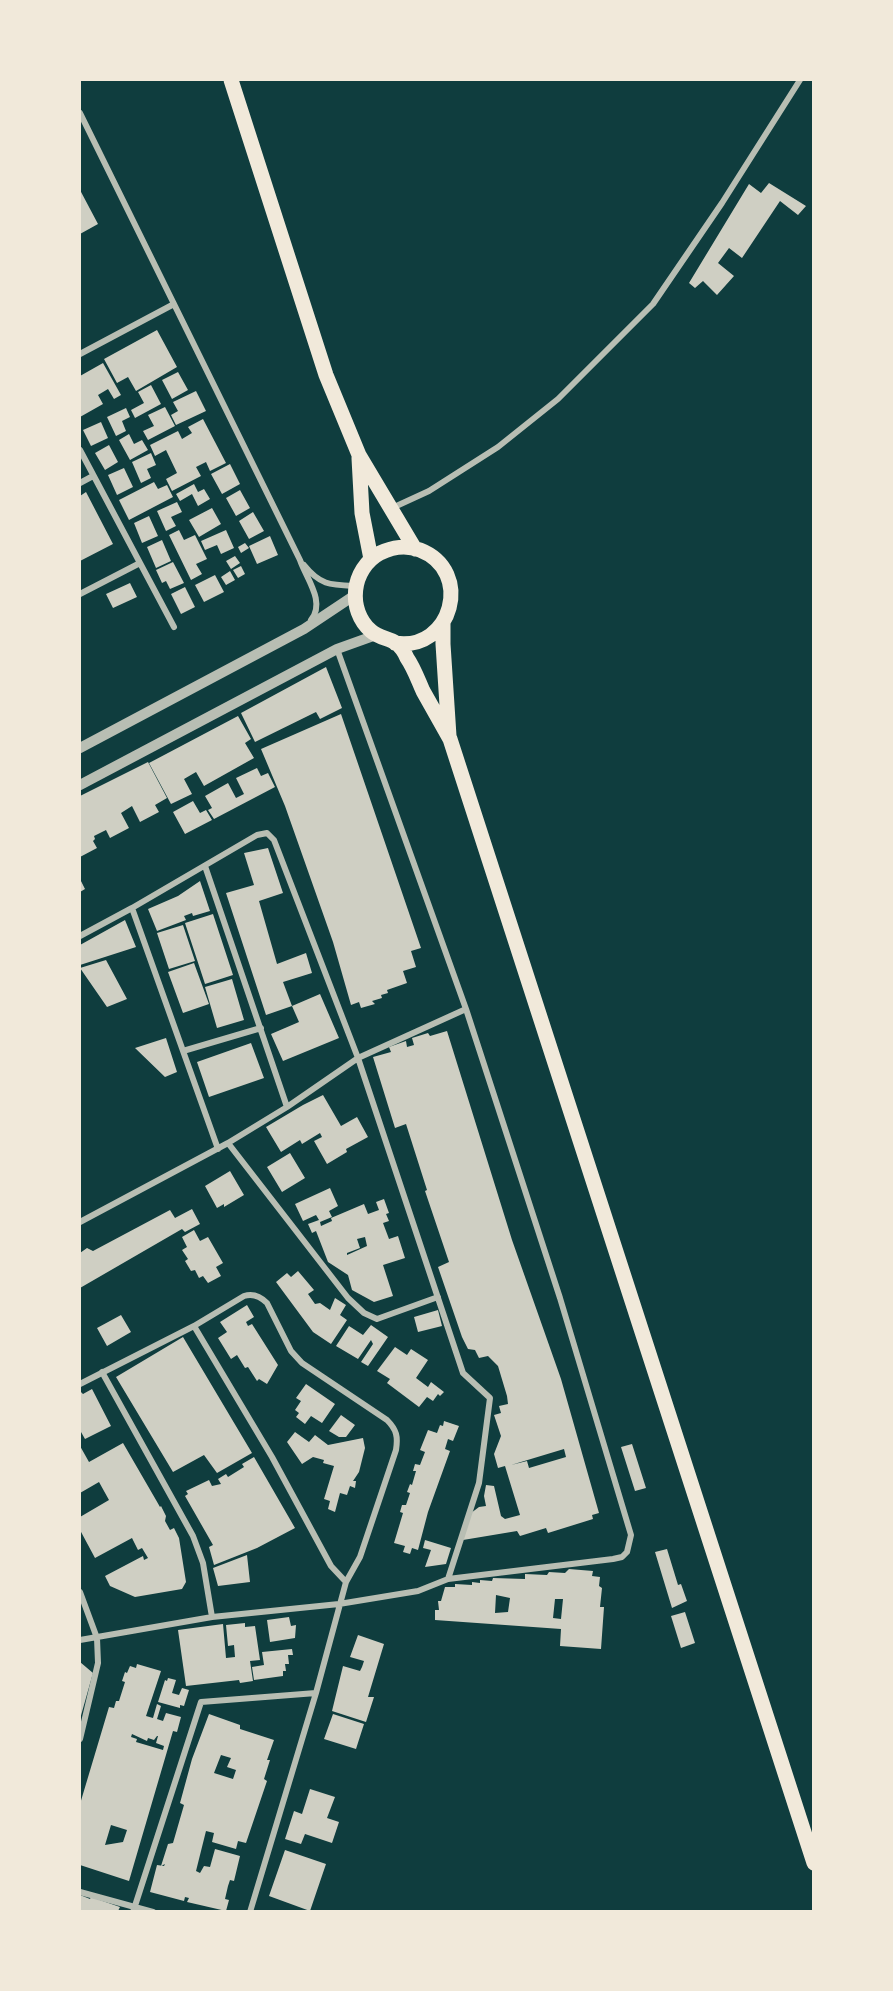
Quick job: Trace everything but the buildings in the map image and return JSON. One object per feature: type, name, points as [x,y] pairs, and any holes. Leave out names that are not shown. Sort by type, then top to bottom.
[{"type":"main road","points":[[231,80],[327,375],[359,455],[415,549]]},
{"type":"main road","points":[[359,455],[362,513],[372,559]]},
{"type":"main road","points":[[395,548],[415,549],[432,557],[442,566],[448,578],[452,597],[443,622],[432,634],[406,643],[395,642],[376,635],[360,618],[355,591],[361,572],[372,559],[382,552],[395,548]]},
{"type":"main road","points":[[443,622],[450,739]]},
{"type":"main road","points":[[395,642],[407,657],[450,739],[813,1863]]},
{"type":"street","points":[[391,508],[429,491],[505,442],[558,399],[653,304],[722,203],[800,80]]},
{"type":"street","points":[[80,113],[314,591],[316,614],[303,629]]},
{"type":"street","points":[[80,354],[174,304]]},
{"type":"street","points":[[80,450],[174,627]]},
{"type":"street","points":[[80,483],[93,476]]},
{"type":"street","points":[[300,560],[320,582],[355,591]]},
{"type":"street","points":[[80,594],[140,564]]},
{"type":"street","points":[[80,748],[303,629],[355,591]]},
{"type":"street","points":[[80,785],[337,649],[376,635]]},
{"type":"street","points":[[80,1640],[212,1617],[339,1604],[418,1591],[448,1578],[613,1559],[622,1557],[627,1552],[631,1535],[560,1298],[466,1009],[337,649]]},
{"type":"street","points":[[80,936],[257,835],[267,833],[274,840],[357,1058],[463,1373],[490,1398],[478,1483],[448,1578]]},
{"type":"street","points":[[205,866],[287,1107]]},
{"type":"street","points":[[132,908],[218,1149]]},
{"type":"street","points":[[80,1222],[218,1149],[287,1107],[357,1058],[466,1009]]},
{"type":"street","points":[[183,1051],[261,1028]]},
{"type":"street","points":[[228,1143],[348,1298],[364,1313],[377,1319],[438,1297]]},
{"type":"street","points":[[80,1384],[194,1326],[250,1294],[267,1303],[291,1351],[302,1363],[387,1420],[398,1437],[396,1450],[360,1557],[346,1582],[339,1604],[316,1693],[250,1911]]},
{"type":"street","points":[[194,1326],[272,1457],[332,1566],[346,1582]]},
{"type":"street","points":[[102,1372],[193,1536],[203,1563],[212,1617]]},
{"type":"street","points":[[80,1592],[97,1638],[99,1663],[80,1737]]},
{"type":"street","points":[[134,1909],[201,1702],[316,1693]]},
{"type":"street","points":[[80,1892],[134,1909],[153,1911]]}]
